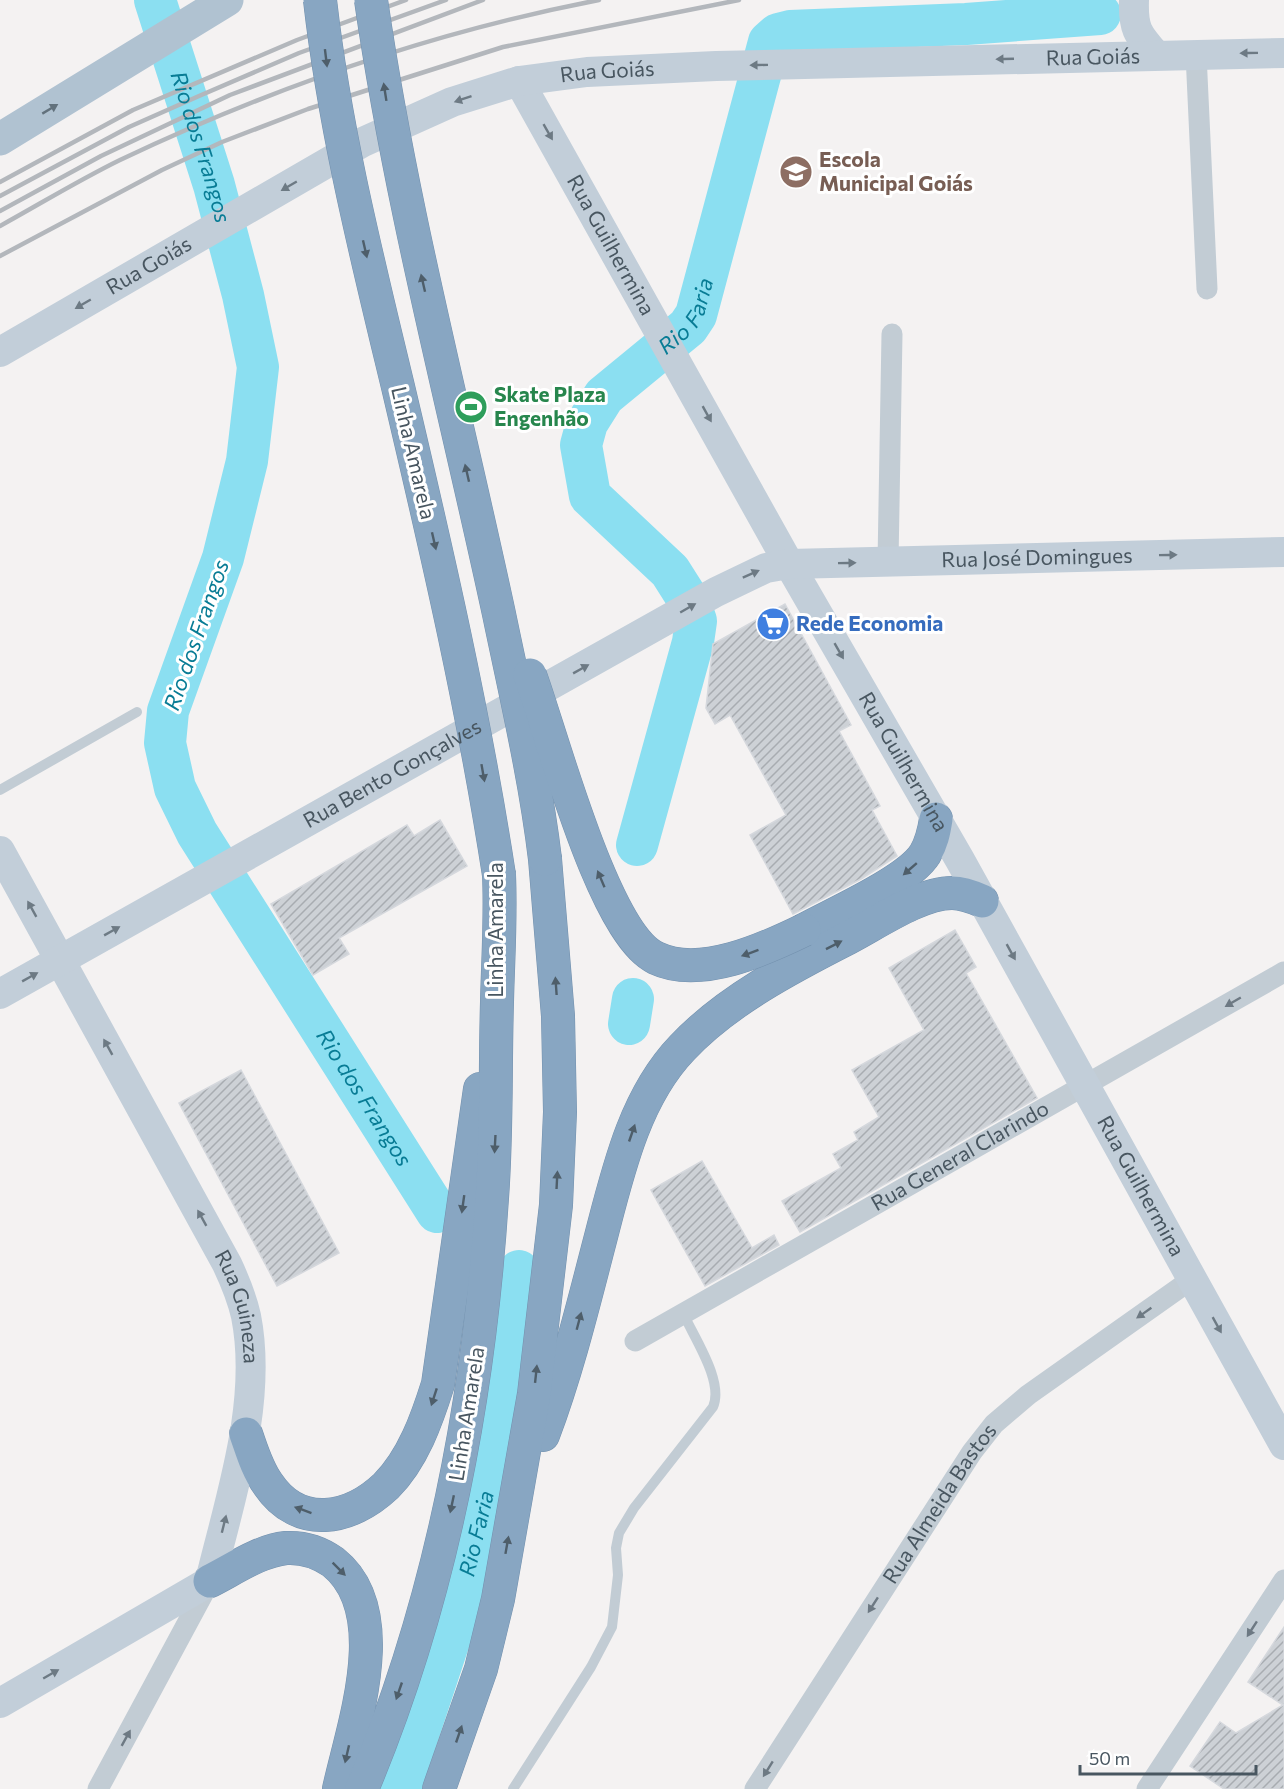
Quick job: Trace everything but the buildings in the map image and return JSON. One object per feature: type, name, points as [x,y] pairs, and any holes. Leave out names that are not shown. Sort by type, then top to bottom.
[{"type":"highway","name":"Linha Amarela","points":[[320,0],[331,88],[364,243],[452,617],[478,744],[500,875],[497,1103],[492,1198],[485,1290],[470,1413],[450,1512],[410,1660],[362,1789]]},
{"type":"highway","points":[[371,0],[385,94],[405,200],[528,748],[545,859],[558,1016],[560,1112],[558,1170],[534,1394],[498,1599],[481,1669],[439,1789]]},
{"type":"highway","points":[[498,612],[528,667],[596,869],[614,910],[639,947],[657,959],[683,964],[711,963],[744,956],[804,930],[909,872],[924,856],[933,841],[936,819]]},
{"type":"highway","points":[[517,1494],[551,1414],[614,1187],[634,1126],[654,1086],[681,1048],[725,1012],[769,982],[921,900],[950,893],[982,901]]},
{"type":"highway","points":[[246,1434],[254,1459],[267,1484],[283,1502],[305,1512],[327,1516],[349,1512],[365,1503],[387,1485],[407,1456],[426,1423],[438,1384],[473,1130],[497,1001]]},
{"type":"highway","points":[[210,1581],[261,1554],[286,1548],[306,1549],[322,1554],[353,1584],[362,1605],[366,1630],[365,1656],[362,1687],[339,1789]]},
{"type":"main road","points":[[168,37],[215,0]]},
{"type":"main road","points":[[0,140],[227,0]]},
{"type":"street","points":[[1133,11],[1142,40],[1156,55]]},
{"type":"street","points":[[1106,56],[1123,41],[1133,11]]},
{"type":"street","name":"Rua Goiás","points":[[0,352],[363,142],[452,102],[519,81],[587,72],[716,66],[1284,53]]},
{"type":"street","points":[[1196,54],[1207,289]]},
{"type":"street","name":"Rua Guilhermina","points":[[519,81],[789,564],[982,901],[1284,1445]]},
{"type":"street","points":[[888,562],[892,334]]},
{"type":"street","name":"Rua José Domingues","points":[[789,564],[1284,552]]},
{"type":"street","name":"Rua Bento Gonçalves","points":[[0,994],[716,592],[766,568],[789,564]]},
{"type":"street","name":"Rua Guineza","points":[[0,851],[227,1264],[241,1297],[246,1317],[250,1358],[246,1434],[210,1581],[98,1789]]},
{"type":"street","name":"Rua General Clarindo","points":[[635,1341],[1284,972]]},
{"type":"street","name":"Rua Almeida Bastos","points":[[755,1789],[972,1452],[994,1424],[1028,1395],[1192,1279]]},
{"type":"street","points":[[1147,1789],[1284,1580]]},
{"type":"street","points":[[0,1703],[210,1581]]},
{"type":"lane","points":[[0,790],[137,712]]},
{"type":"lane","points":[[513,1789],[591,1667],[612,1627],[618,1575],[616,1548],[619,1533],[634,1508],[713,1407],[717,1397],[714,1379],[684,1315]]},
{"type":"waterway","name":"Rio dos Frangos","points":[[155,0],[214,185],[243,295],[258,367],[247,461],[223,558],[168,711],[165,743],[175,788],[197,833],[437,1212]]},
{"type":"waterway","name":"Rio Faria","points":[[637,845],[693,642],[696,621],[689,601],[670,571],[590,496],[581,445],[587,423],[604,396],[688,327],[696,315],[769,42],[778,34],[790,31],[966,24],[1100,14]]},
{"type":"waterway","name":"Rio Faria","points":[[629,1024],[633,999]]},
{"type":"waterway","name":"Rio Faria","points":[[400,1789],[454,1626],[490,1476],[519,1271]]},
{"type":"railway","points":[[0,182],[133,110],[297,40],[406,0]]},
{"type":"railway","points":[[0,196],[129,127],[199,96],[299,53],[446,0]]},
{"type":"railway","points":[[0,211],[101,156],[230,95],[483,0]]},
{"type":"railway","points":[[0,226],[120,160],[295,86],[354,65],[476,28],[599,0]]},
{"type":"railway","points":[[0,256],[162,170],[222,142],[308,109],[503,47],[739,0]]},
{"type":"place","name":"Escola Municipal Goiás","points":[[796,172]]},
{"type":"place","name":"Skate Plaza Engenhão","points":[[471,407]]},
{"type":"place","name":"Rede Economia","points":[[773,624]]}]
